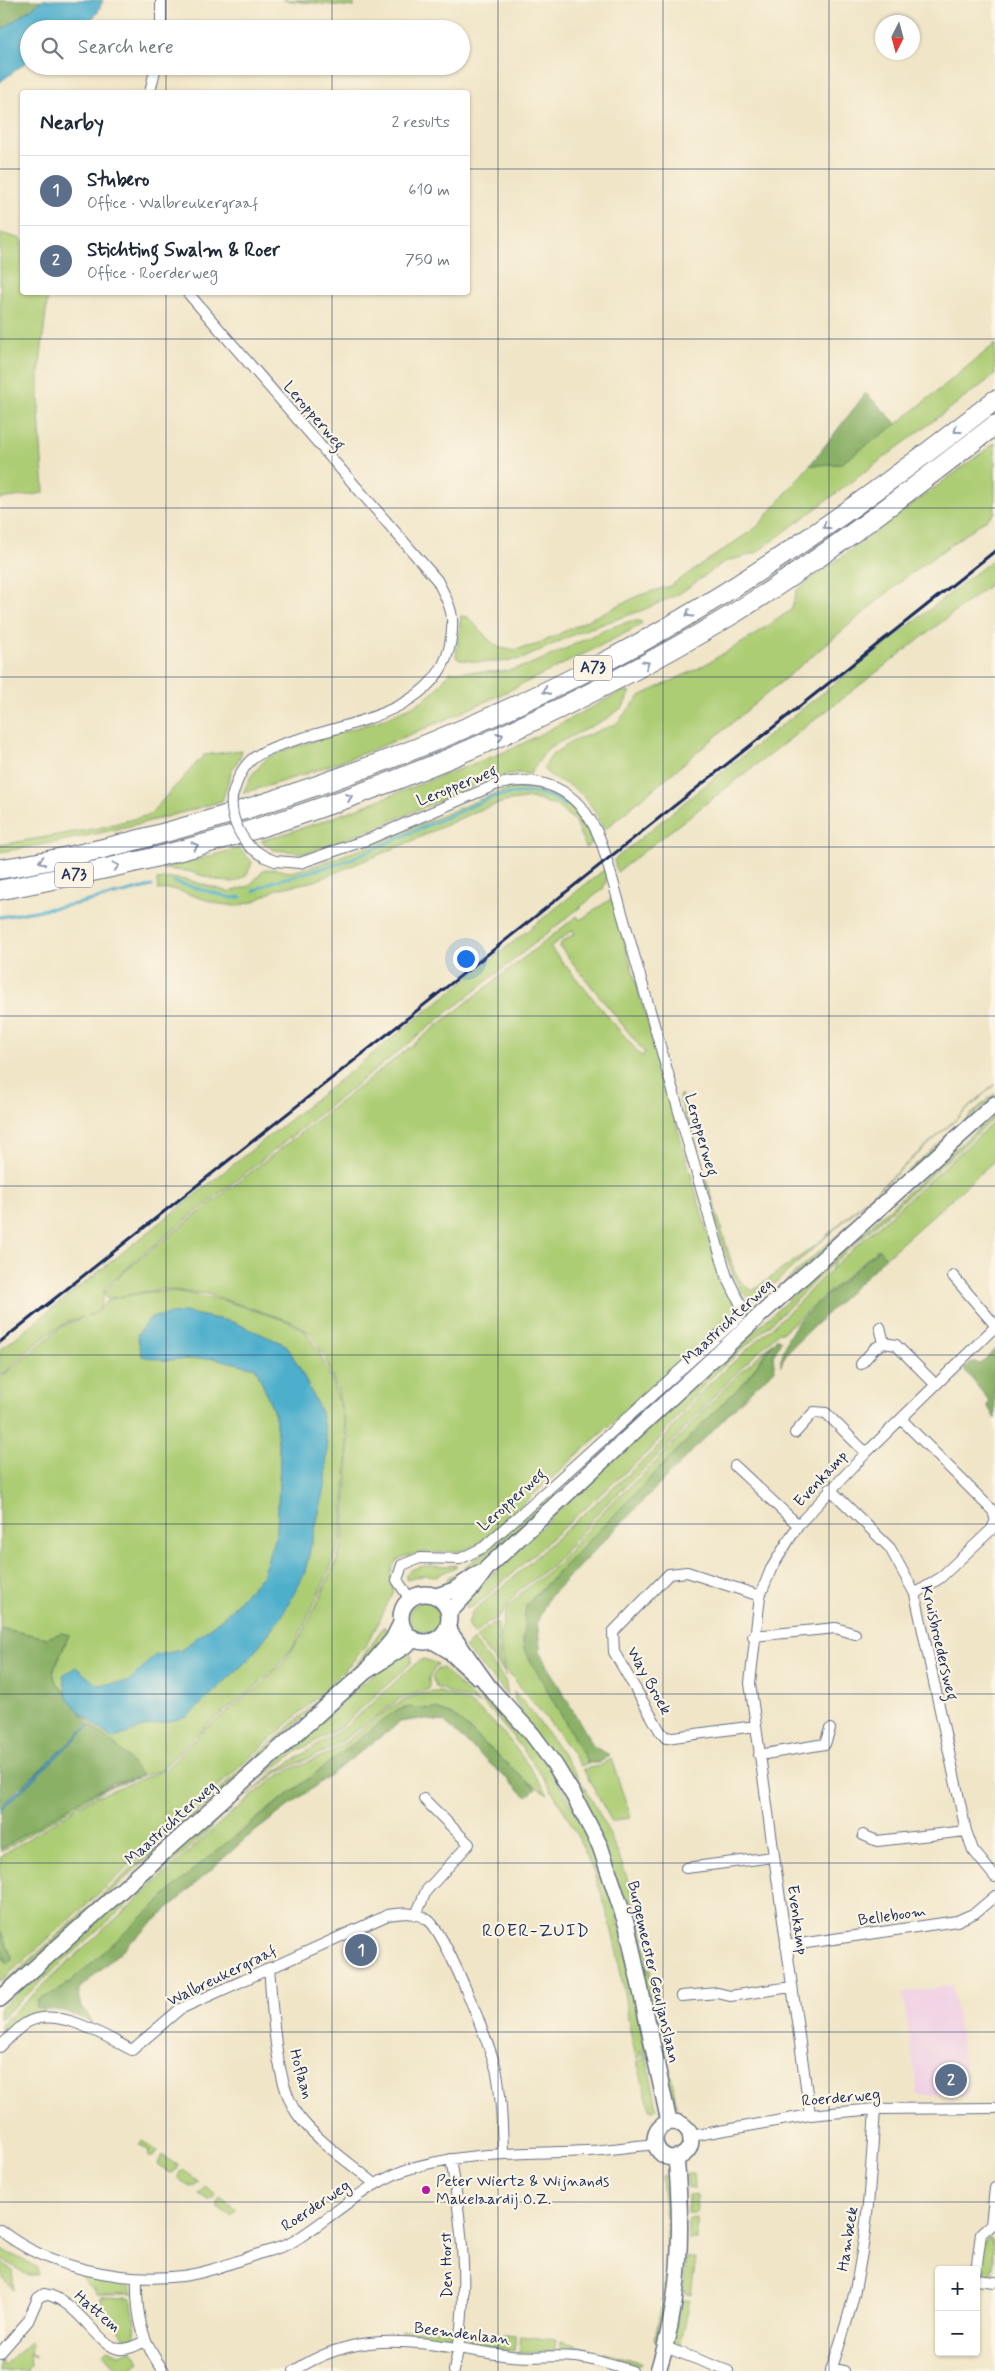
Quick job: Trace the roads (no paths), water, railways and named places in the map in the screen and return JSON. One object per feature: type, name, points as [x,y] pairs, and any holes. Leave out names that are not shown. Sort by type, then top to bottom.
[{"type":"highway","name":"A73","points":[[0,869],[141,839],[285,797],[430,744],[519,705],[592,669],[676,623],[766,567],[875,491],[995,400]]},
{"type":"highway","name":"A73","points":[[0,890],[165,855],[254,829],[364,791],[511,732],[643,665],[773,588],[886,510],[995,425]]},
{"type":"main road","name":"Maastrichterweg","points":[[436,1596],[454,1590],[487,1568],[759,1316],[995,1104]]},
{"type":"main road","name":"Maastrichterweg","points":[[449,1613],[487,1568]]},
{"type":"main road","points":[[420,1594],[436,1596],[444,1602],[449,1613],[447,1628],[442,1635],[433,1641],[421,1642],[414,1640],[406,1633],[401,1623],[402,1611],[410,1599],[420,1594]]},
{"type":"main road","name":"Maastrichterweg","points":[[365,1672],[381,1650],[393,1639],[401,1623]]},
{"type":"main road","name":"Burgemeester Geuljanslaan","points":[[447,1628],[489,1687]]},
{"type":"main road","name":"Maastrichterweg","points":[[0,1999],[365,1672],[414,1640]]},
{"type":"main road","name":"Burgemeester Geuljanslaan","points":[[433,1641],[448,1650],[489,1687],[532,1734],[555,1765],[574,1796],[600,1846],[627,1926],[669,2122]]},
{"type":"main road","points":[[669,2122],[683,2125],[690,2136],[688,2150],[676,2157],[664,2155],[656,2144],[657,2131],[669,2122]]},
{"type":"main road","points":[[658,2371],[672,2315],[679,2265],[681,2225],[676,2157]]},
{"type":"street","points":[[161,20],[162,0]]},
{"type":"street","points":[[150,90],[154,75]]},
{"type":"street","name":"Leropperweg","points":[[190,295],[437,580],[452,607],[451,638],[446,663],[432,682],[408,701],[380,714],[290,742],[256,756],[244,768],[232,797],[234,819],[242,838],[250,847],[265,857],[275,861],[300,863],[369,839],[495,785],[507,782],[522,780],[542,783],[573,798],[594,823],[603,847],[717,1244],[728,1276],[743,1309],[739,1317],[484,1547],[460,1559],[420,1558],[402,1565],[397,1580],[410,1599]]},
{"type":"street","name":"Evenkamp","points":[[810,2115],[750,1683],[760,1596],[771,1569],[798,1525],[830,1489],[995,1326],[952,1276]]},
{"type":"street","points":[[880,1327],[884,1342]]},
{"type":"street","points":[[861,1364],[875,1348],[884,1342],[896,1345],[935,1384]]},
{"type":"street","name":"Evenkamp","points":[[794,1433],[814,1412],[826,1413],[866,1453]]},
{"type":"street","points":[[901,1419],[993,1511],[995,1520],[992,1529],[940,1578],[915,1594]]},
{"type":"street","name":"Evenkamp","points":[[735,1466],[798,1525]]},
{"type":"street","name":"Kruisbroedersweg","points":[[830,1489],[890,1548],[915,1594],[966,1831],[974,1850],[995,1877]]},
{"type":"street","name":"Way Broek","points":[[755,1726],[666,1738],[660,1731],[614,1652],[613,1632],[670,1574],[688,1572],[760,1596]]},
{"type":"street","points":[[754,1636],[836,1628],[855,1634]]},
{"type":"street","points":[[759,1755],[825,1744],[830,1729]]},
{"type":"street","points":[[424,1799],[469,1844],[426,1891],[416,1915],[428,1920],[440,1934],[480,2026],[496,2072],[502,2105],[503,2153]]},
{"type":"street","points":[[864,1835],[877,1841],[966,1831]]},
{"type":"street","points":[[686,1868],[773,1857]]},
{"type":"street","name":"Belleboom","points":[[786,1946],[957,1921],[975,1913],[994,1901]]},
{"type":"street","name":"Walbreukergraaf","points":[[0,2047],[27,2023],[43,2018],[72,2020],[132,2050],[180,2009],[388,1915],[402,1912],[416,1915]]},
{"type":"street","name":"Hoflaan","points":[[269,1968],[278,2060],[291,2103],[299,2117],[315,2134],[375,2184]]},
{"type":"street","points":[[680,1996],[718,1993],[730,1996],[791,1987]]},
{"type":"street","name":"Roerderweg","points":[[690,2136],[810,2115],[875,2109],[995,2108]]},
{"type":"street","name":"Hambeek","points":[[831,2369],[854,2294],[863,2248],[869,2200],[875,2109]]},
{"type":"street","name":"Roerderweg","points":[[0,2230],[12,2240],[67,2265],[94,2272],[137,2278],[193,2274],[220,2267],[292,2242],[392,2174],[451,2159],[503,2153],[589,2151],[656,2144]]},
{"type":"street","name":"Den Horst","points":[[451,2159],[462,2224],[464,2289],[459,2349],[454,2371]]},
{"type":"street","points":[[977,2266],[981,2234],[993,2226],[995,2188]]},
{"type":"street","points":[[137,2278],[138,2322],[153,2357],[164,2371]]},
{"type":"street","points":[[980,2280],[995,2282]]},
{"type":"street","name":"Hattem","points":[[0,2353],[28,2321],[38,2298],[44,2294],[55,2296],[73,2309],[108,2343],[118,2349],[132,2347],[145,2341]]},
{"type":"street","name":"Beemdenlaan","points":[[294,2371],[315,2357],[351,2344],[377,2340],[514,2356],[577,2357],[632,2371]]},
{"type":"street","points":[[665,2347],[728,2371]]},
{"type":"street","points":[[831,2369],[844,2371]]},
{"type":"water","points":[[43,0],[103,0],[97,14],[90,20],[20,20],[20,67],[0,82],[0,31]]},
{"type":"water","points":[[183,1312],[233,1322],[286,1345],[321,1413],[327,1445],[326,1483],[304,1575],[282,1616],[248,1660],[187,1717],[147,1726],[112,1739],[77,1709],[67,1697],[63,1675],[76,1667],[97,1685],[128,1682],[154,1656],[181,1650],[225,1616],[262,1576],[277,1531],[280,1460],[275,1415],[256,1368],[214,1358],[162,1360],[142,1356],[137,1335],[150,1318]]},
{"type":"water","points":[[89,1726],[0,1811],[0,1808]]},
{"type":"waterway","points":[[254,891],[272,882],[344,862],[490,798],[529,793],[547,796],[565,805]]},
{"type":"waterway","points":[[174,882],[232,898],[241,897]]},
{"type":"waterway","points":[[0,917],[76,904],[152,886]]},
{"type":"railway","points":[[0,1342],[995,551]]},
{"type":"place","name":"Stubero","points":[[361,1950]]},
{"type":"place","name":"Stichting Swalm & Roer","points":[[951,2080]]},
{"type":"place","name":"Peter Wiertz & Wijnands Makelaardij O.Z.","points":[[426,2190]]},
{"type":"district","name":"ROER-ZUID","points":[[536,1931]]}]
